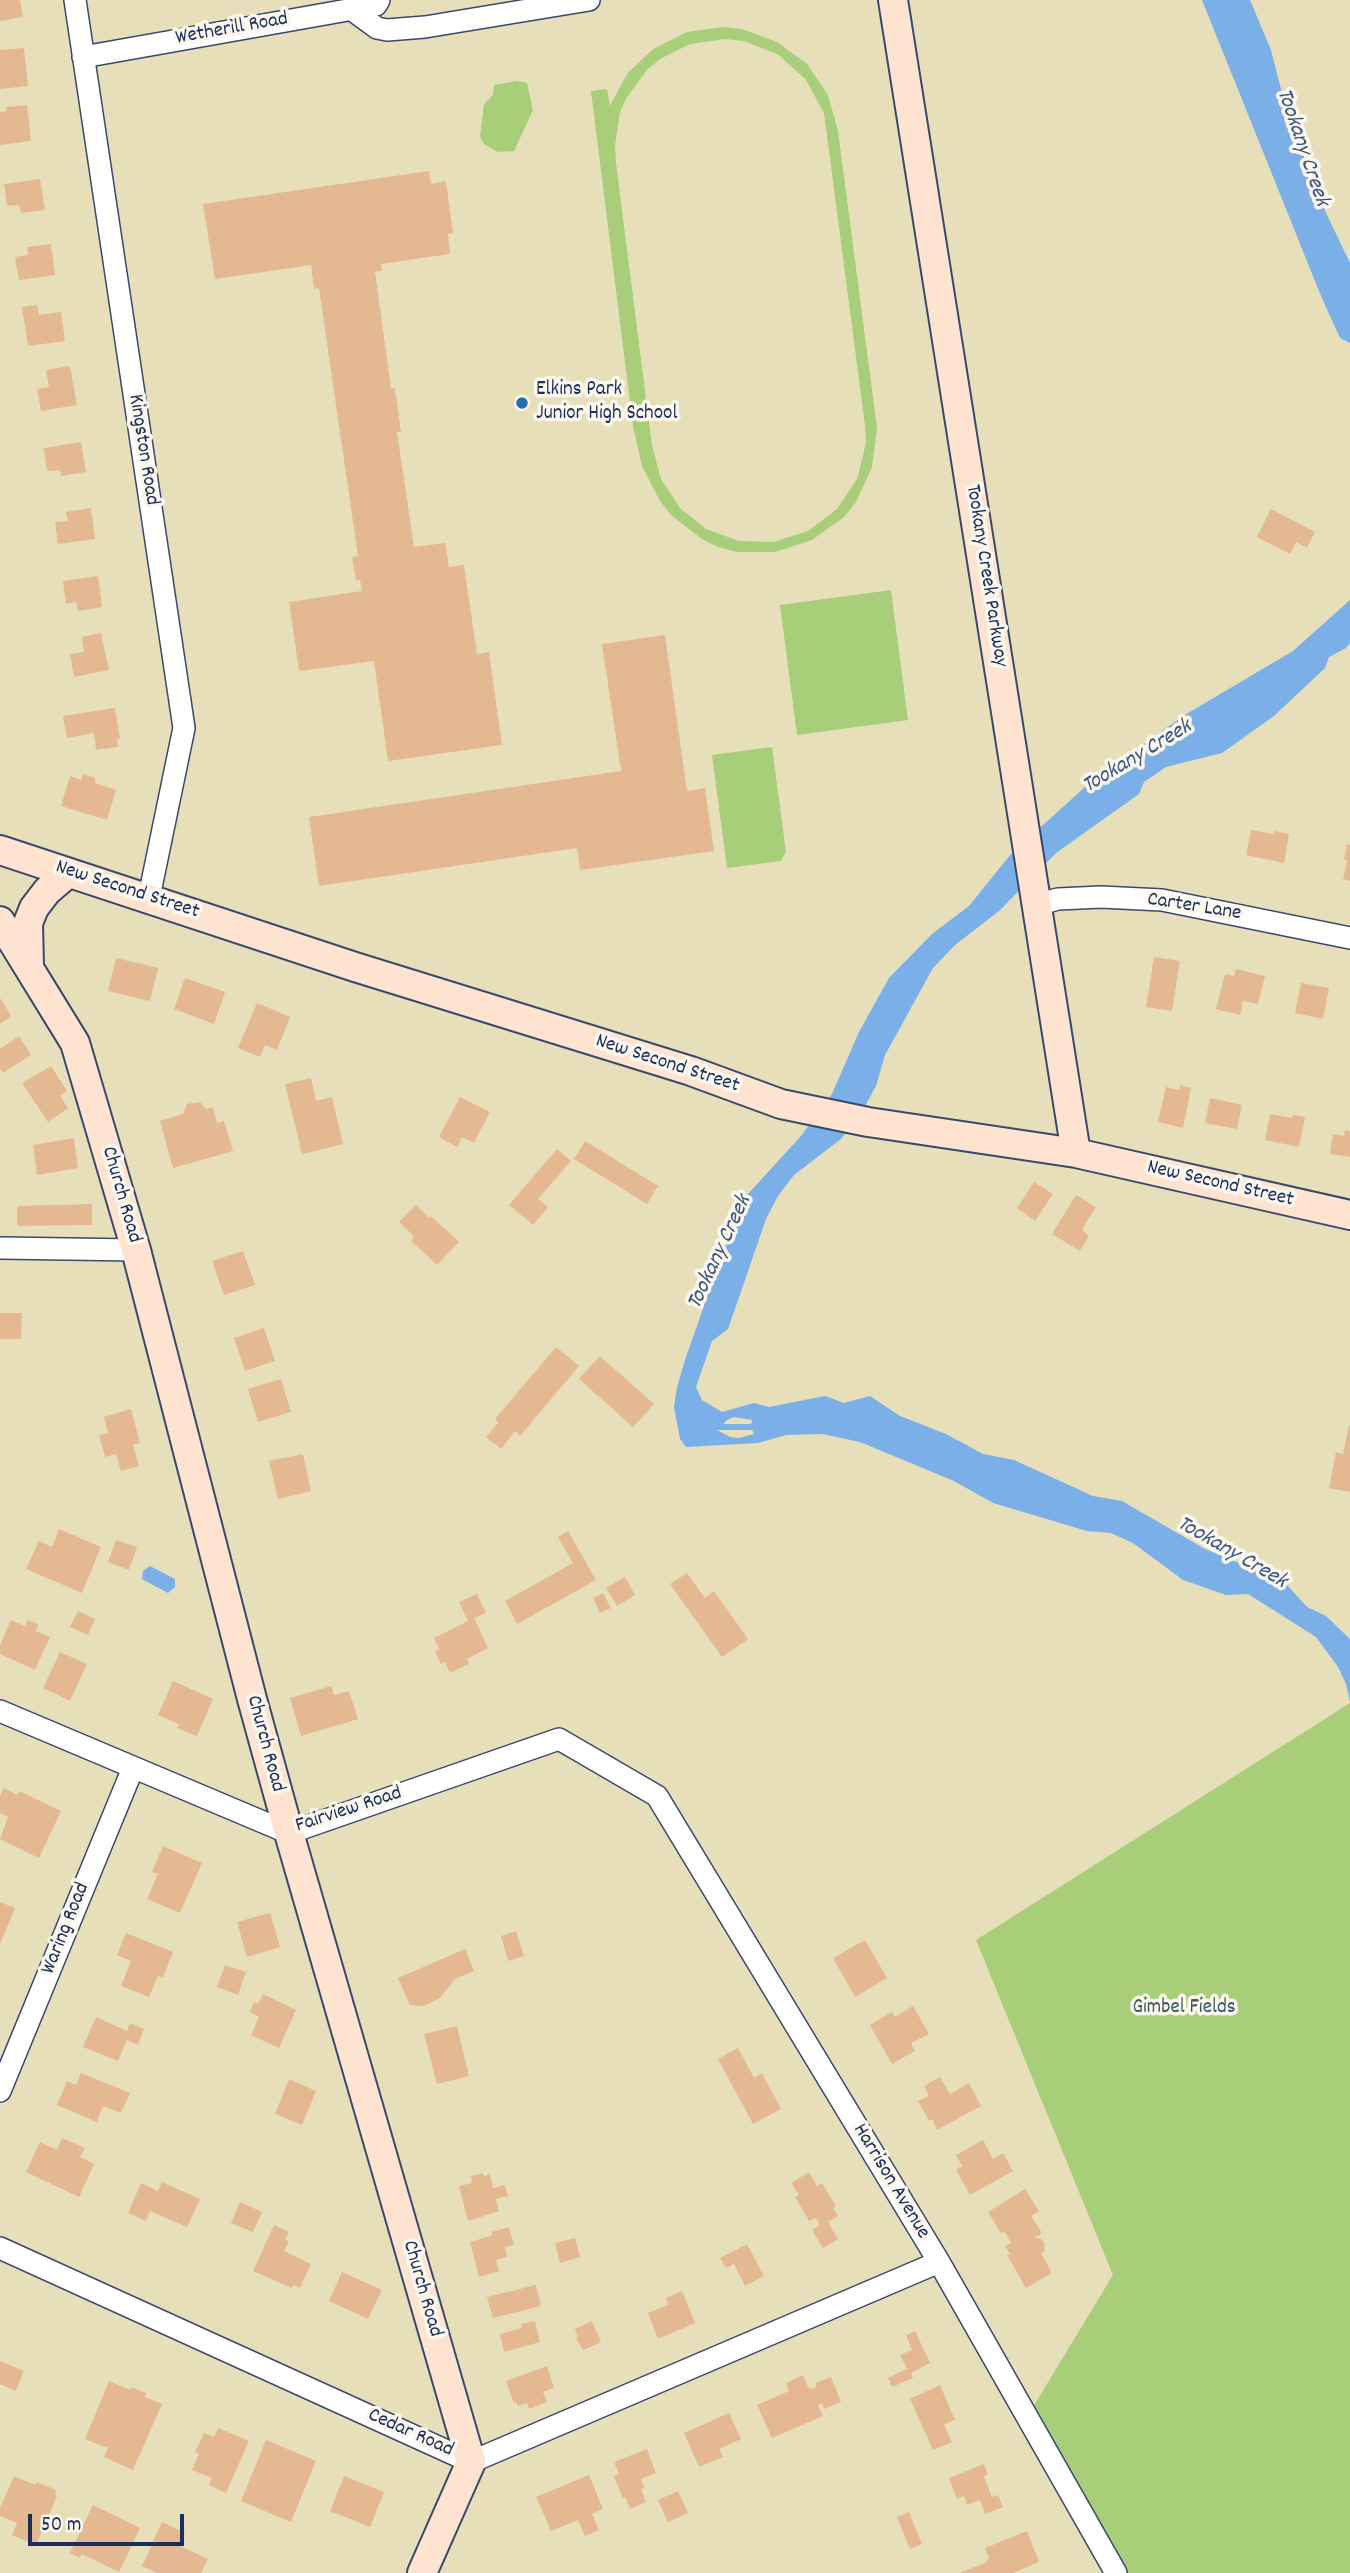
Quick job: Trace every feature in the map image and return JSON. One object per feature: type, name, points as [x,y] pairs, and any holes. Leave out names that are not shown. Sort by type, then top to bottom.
[{"type":"street","name":"Kingston Road","points":[[75,0],[184,728],[149,897]]},
{"type":"street","name":"Wetherill Road","points":[[83,57],[376,5],[379,0]]},
{"type":"street","points":[[351,9],[377,28],[387,30],[425,27],[589,0]]},
{"type":"street","name":"Tookany Creek Parkway","points":[[893,0],[1076,1153]]},
{"type":"street","name":"New Second Street","points":[[0,850],[355,967],[691,1071],[781,1104],[868,1122],[1076,1153],[1350,1215]]},
{"type":"street","points":[[29,968],[28,923],[34,908],[47,891],[68,873]]},
{"type":"street","name":"Carter Lane","points":[[1035,897],[1162,900],[1350,938]]},
{"type":"street","name":"Church Road","points":[[0,921],[75,1043],[136,1250],[289,1833],[471,2462]]},
{"type":"street","points":[[0,1248],[136,1250]]},
{"type":"street","name":"Fairview Road","points":[[0,1711],[289,1833],[559,1739],[657,1796]]},
{"type":"street","name":"Waring Road","points":[[0,2091],[133,1768]]},
{"type":"street","name":"Harrison Avenue","points":[[657,1796],[939,2262],[1116,2573]]},
{"type":"street","name":"Cedar Road","points":[[0,2248],[471,2462],[939,2262]]},
{"type":"street","points":[[422,2573],[471,2462]]},
{"type":"green space","points":[[723,27],[742,29],[777,42],[807,64],[828,95],[838,131],[877,428],[872,467],[856,502],[844,517],[812,540],[775,552],[737,552],[718,547],[702,539],[671,515],[660,501],[642,466],[633,426],[591,91],[607,89],[610,106],[627,74],[653,49],[687,32]],"holes":[[[725,39],[744,41],[779,55],[806,80],[824,113],[865,425],[866,443],[857,479],[837,509],[808,531],[773,542],[739,541],[706,529],[680,508],[661,479],[652,446],[615,146],[620,112],[627,97],[647,70],[660,59],[690,44]]]},
{"type":"green space","points":[[517,81],[527,83],[533,110],[514,151],[498,152],[484,144],[480,137],[484,104],[493,95],[494,85]]},
{"type":"green space","points":[[891,590],[908,720],[797,735],[780,605]]},
{"type":"green space","points":[[772,747],[786,852],[781,861],[727,868],[712,755]]},
{"type":"green space","name":"Gimbel Fields","points":[[1350,1703],[1350,2573],[1116,2573],[1027,2417],[1113,2275],[976,1940]]},
{"type":"water","points":[[1202,0],[1250,0],[1271,50],[1282,93],[1303,144],[1305,169],[1350,263],[1350,343],[1340,338],[1321,296]]},
{"type":"water","points":[[1350,600],[1350,643],[1329,657],[1325,668],[1274,716],[1222,753],[1166,767],[1144,782],[1139,794],[1056,853],[999,911],[955,945],[933,968],[885,1055],[876,1086],[860,1115],[841,1139],[794,1175],[778,1196],[766,1219],[728,1329],[712,1341],[696,1387],[702,1400],[722,1412],[754,1403],[769,1407],[825,1396],[844,1403],[870,1396],[900,1416],[946,1434],[983,1454],[1014,1460],[1093,1496],[1122,1501],[1205,1549],[1288,1586],[1307,1607],[1326,1616],[1350,1639],[1350,1702],[1338,1667],[1316,1637],[1248,1594],[1226,1595],[1183,1580],[1133,1543],[1111,1533],[1087,1531],[993,1503],[954,1481],[860,1442],[822,1434],[786,1435],[758,1443],[686,1447],[680,1439],[674,1407],[685,1360],[721,1257],[748,1194],[801,1136],[832,1094],[859,1032],[889,978],[932,934],[969,906],[1011,854],[1085,787],[1183,716],[1293,651]],"holes":[[[734,1417],[752,1420],[754,1434],[739,1438],[730,1437],[717,1430]]]},
{"type":"water","points":[[150,1566],[175,1579],[175,1587],[168,1593],[142,1579],[143,1571]]},
{"type":"building","points":[[0,0],[20,0],[23,17],[0,21]]},
{"type":"building","points":[[24,48],[28,86],[0,89],[0,50]]},
{"type":"building","points":[[27,105],[31,141],[0,145],[0,112],[6,111],[6,107]]},
{"type":"building","points":[[429,171],[431,184],[446,181],[453,233],[448,234],[450,254],[381,264],[382,271],[375,272],[391,388],[395,388],[401,432],[397,432],[414,547],[445,543],[449,567],[464,565],[477,654],[489,652],[502,745],[388,761],[374,661],[299,671],[289,602],[362,591],[360,580],[356,581],[352,557],[358,556],[319,288],[314,289],[311,265],[215,279],[203,204]]},
{"type":"building","points":[[40,179],[45,210],[21,213],[19,205],[7,206],[4,184]]},
{"type":"building","points":[[51,244],[55,275],[19,280],[15,257],[28,255],[27,247]]},
{"type":"building","points":[[37,305],[39,315],[61,312],[65,341],[28,346],[22,307]]},
{"type":"building","points":[[70,366],[77,405],[41,411],[37,389],[49,387],[46,370]]},
{"type":"building","points":[[81,442],[86,472],[61,476],[60,470],[47,471],[44,448]]},
{"type":"building","points":[[91,508],[95,539],[58,544],[55,522],[68,521],[66,512]]},
{"type":"building","points":[[1271,509],[1315,532],[1307,548],[1296,542],[1290,554],[1257,537]]},
{"type":"building","points":[[98,576],[102,607],[78,611],[76,602],[66,604],[63,581]]},
{"type":"building","points":[[101,633],[109,670],[74,677],[70,654],[84,652],[82,637]]},
{"type":"building","points":[[665,635],[687,791],[705,788],[714,851],[580,870],[577,848],[319,886],[309,817],[621,771],[602,644]]},
{"type":"building","points":[[115,708],[120,739],[117,739],[118,747],[96,750],[94,733],[67,738],[63,716]]},
{"type":"building","points":[[83,774],[95,778],[95,783],[116,790],[107,820],[61,806],[70,776],[81,780]]},
{"type":"building","points":[[1251,830],[1289,834],[1284,863],[1246,855]]},
{"type":"building","points":[[1347,844],[1350,845],[1350,881],[1343,879]]},
{"type":"building","points":[[1154,957],[1180,961],[1172,1011],[1146,1007]]},
{"type":"building","points":[[116,958],[158,968],[150,1001],[108,991]]},
{"type":"building","points":[[1236,969],[1265,976],[1258,1004],[1243,1001],[1240,1015],[1216,1009],[1225,974],[1234,976]]},
{"type":"building","points":[[185,978],[225,992],[214,1024],[174,1009]]},
{"type":"building","points":[[1301,983],[1329,988],[1323,1019],[1295,1013]]},
{"type":"building","points":[[0,998],[11,1016],[0,1024]]},
{"type":"building","points":[[257,1003],[290,1017],[277,1050],[265,1045],[260,1057],[238,1048]]},
{"type":"building","points":[[19,1036],[31,1055],[3,1073],[0,1068],[0,1049]]},
{"type":"building","points":[[51,1066],[67,1091],[60,1096],[68,1108],[48,1122],[22,1083]]},
{"type":"building","points":[[311,1078],[316,1101],[332,1097],[343,1144],[302,1154],[285,1084]]},
{"type":"building","points":[[1180,1085],[1191,1088],[1183,1128],[1158,1122],[1166,1087],[1179,1090]]},
{"type":"building","points":[[460,1097],[490,1112],[474,1143],[462,1137],[457,1147],[439,1137]]},
{"type":"building","points":[[1210,1098],[1242,1105],[1237,1129],[1205,1123]]},
{"type":"building","points":[[200,1102],[206,1109],[213,1107],[217,1123],[224,1121],[233,1151],[173,1168],[160,1121],[183,1114],[187,1104]]},
{"type":"building","points":[[1270,1114],[1292,1118],[1293,1115],[1305,1117],[1299,1147],[1265,1140]]},
{"type":"building","points":[[1345,1130],[1350,1131],[1350,1157],[1330,1154],[1333,1134],[1344,1136]]},
{"type":"building","points":[[74,1138],[78,1168],[37,1175],[33,1145]]},
{"type":"building","points":[[585,1141],[658,1186],[647,1204],[574,1159]]},
{"type":"building","points":[[557,1149],[571,1161],[538,1199],[548,1207],[533,1225],[509,1205]]},
{"type":"building","points":[[1034,1182],[1053,1194],[1035,1221],[1017,1208]]},
{"type":"building","points":[[1076,1195],[1096,1207],[1082,1229],[1089,1236],[1080,1251],[1052,1234]]},
{"type":"building","points":[[92,1204],[92,1225],[17,1226],[17,1206]]},
{"type":"building","points":[[416,1205],[459,1242],[437,1265],[411,1241],[414,1236],[399,1222]]},
{"type":"building","points":[[243,1251],[255,1285],[224,1295],[212,1261]]},
{"type":"building","points":[[0,1313],[22,1313],[21,1339],[0,1339]]},
{"type":"building","points":[[264,1328],[275,1361],[245,1371],[234,1338]]},
{"type":"building","points":[[556,1347],[579,1366],[520,1436],[515,1431],[501,1449],[486,1437],[498,1423],[495,1419]]},
{"type":"building","points":[[600,1356],[654,1404],[633,1427],[579,1379]]},
{"type":"building","points":[[281,1379],[291,1412],[258,1422],[248,1389]]},
{"type":"building","points":[[131,1409],[140,1443],[133,1445],[139,1466],[121,1471],[116,1454],[105,1457],[99,1435],[108,1433],[104,1417]]},
{"type":"building","points":[[1349,1425],[1350,1492],[1329,1488],[1336,1452],[1343,1454]]},
{"type":"building","points":[[303,1454],[311,1491],[278,1499],[269,1461]]},
{"type":"building","points":[[59,1529],[101,1547],[82,1593],[26,1569],[39,1541],[52,1547]]},
{"type":"building","points":[[568,1531],[596,1580],[517,1624],[505,1601],[573,1563],[558,1537]]},
{"type":"building","points":[[116,1540],[137,1547],[129,1570],[108,1562]]},
{"type":"building","points":[[687,1573],[705,1598],[714,1591],[748,1639],[722,1657],[670,1584]]},
{"type":"building","points":[[625,1577],[635,1595],[617,1606],[606,1588]]},
{"type":"building","points":[[603,1593],[611,1608],[600,1613],[593,1598]]},
{"type":"building","points":[[477,1594],[486,1613],[474,1618],[488,1648],[467,1659],[469,1664],[450,1673],[445,1662],[441,1664],[435,1651],[439,1649],[434,1638],[468,1621],[459,1602]]},
{"type":"building","points":[[78,1611],[95,1619],[88,1635],[70,1627]]},
{"type":"building","points":[[11,1620],[25,1626],[28,1620],[38,1624],[36,1631],[50,1637],[35,1670],[0,1654],[0,1645]]},
{"type":"building","points":[[60,1652],[87,1664],[70,1701],[43,1688]]},
{"type":"building","points":[[173,1681],[213,1699],[197,1736],[177,1728],[179,1724],[158,1715]]},
{"type":"building","points":[[331,1686],[334,1695],[349,1691],[358,1719],[301,1736],[290,1698]]},
{"type":"building","points":[[4,1788],[17,1795],[19,1791],[61,1811],[39,1858],[0,1839],[8,1817],[0,1813],[0,1796]]},
{"type":"building","points":[[163,1846],[202,1863],[180,1913],[147,1899],[158,1874],[152,1872]]},
{"type":"building","points":[[0,1902],[15,1908],[0,1944]]},
{"type":"building","points":[[270,1913],[280,1947],[247,1957],[237,1922]]},
{"type":"building","points":[[516,1931],[524,1956],[508,1961],[501,1936]]},
{"type":"building","points":[[126,1933],[173,1952],[163,1977],[158,1976],[149,1997],[121,1986],[131,1961],[117,1955]]},
{"type":"building","points":[[865,1940],[887,1978],[855,1997],[833,1958]]},
{"type":"building","points":[[465,1949],[474,1971],[455,1979],[440,1998],[424,2006],[410,2005],[398,1978]]},
{"type":"building","points":[[225,1965],[246,1972],[238,1995],[217,1987]]},
{"type":"building","points":[[263,1994],[296,2010],[279,2048],[251,2035],[259,2017],[250,2012],[254,2002],[258,2004]]},
{"type":"building","points":[[913,2006],[929,2034],[911,2043],[915,2051],[892,2064],[870,2025],[892,2012],[895,2017]]},
{"type":"building","points":[[96,2017],[127,2031],[130,2023],[144,2029],[138,2045],[127,2040],[118,2061],[83,2047]]},
{"type":"building","points":[[457,2026],[469,2076],[437,2084],[424,2034]]},
{"type":"building","points":[[738,2048],[754,2078],[762,2073],[781,2109],[753,2124],[718,2059]]},
{"type":"building","points":[[81,2073],[130,2093],[121,2113],[103,2106],[97,2122],[57,2105],[67,2081],[76,2085]]},
{"type":"building","points":[[940,2077],[950,2094],[969,2083],[981,2106],[937,2130],[918,2101],[929,2096],[924,2086]]},
{"type":"building","points":[[289,2079],[316,2091],[302,2125],[275,2114]]},
{"type":"building","points":[[62,2138],[85,2148],[80,2157],[94,2164],[79,2197],[26,2172],[40,2142],[57,2150]]},
{"type":"building","points":[[983,2140],[993,2159],[1003,2153],[1013,2171],[970,2195],[956,2170],[962,2166],[956,2155]]},
{"type":"building","points":[[809,2172],[817,2186],[822,2183],[836,2206],[833,2208],[838,2216],[828,2222],[838,2239],[823,2248],[812,2230],[820,2225],[816,2218],[809,2221],[795,2197],[799,2195],[791,2183]]},
{"type":"building","points":[[483,2173],[484,2176],[490,2174],[493,2188],[505,2185],[508,2196],[496,2199],[499,2211],[468,2221],[459,2186],[472,2183],[471,2176]]},
{"type":"building","points":[[162,2182],[200,2199],[187,2227],[150,2211],[146,2221],[128,2213],[141,2183],[158,2191]]},
{"type":"building","points":[[1025,2189],[1039,2211],[1031,2216],[1042,2233],[1034,2238],[1040,2238],[1044,2243],[1045,2251],[1041,2253],[1052,2273],[1026,2288],[1007,2255],[1010,2254],[1005,2246],[1011,2243],[988,2212]]},
{"type":"building","points":[[240,2202],[262,2212],[253,2232],[231,2223]]},
{"type":"building","points":[[274,2225],[289,2232],[285,2240],[289,2242],[284,2251],[311,2264],[300,2288],[293,2285],[292,2288],[253,2271]]},
{"type":"building","points":[[509,2227],[514,2245],[505,2247],[507,2257],[496,2260],[499,2271],[479,2277],[470,2242]]},
{"type":"building","points":[[575,2238],[580,2257],[560,2263],[555,2243]]},
{"type":"building","points":[[747,2244],[764,2276],[745,2286],[734,2264],[726,2268],[720,2258]]},
{"type":"building","points":[[342,2272],[382,2290],[368,2319],[329,2301]]},
{"type":"building","points":[[536,2285],[541,2306],[493,2318],[487,2297]]},
{"type":"building","points":[[682,2291],[695,2323],[658,2339],[648,2313],[668,2305],[666,2298]]},
{"type":"building","points":[[535,2321],[540,2342],[504,2352],[500,2334]]},
{"type":"building","points":[[592,2321],[601,2342],[583,2350],[576,2338],[575,2329]]},
{"type":"building","points":[[915,2331],[930,2363],[911,2373],[913,2378],[892,2387],[888,2378],[907,2369],[900,2355],[912,2350],[906,2335]]},
{"type":"building","points":[[0,2361],[24,2371],[16,2391],[0,2384]]},
{"type":"building","points":[[547,2366],[554,2388],[543,2392],[547,2402],[529,2409],[527,2403],[518,2406],[514,2403],[506,2381]]},
{"type":"building","points":[[803,2375],[808,2387],[812,2389],[817,2387],[815,2383],[831,2377],[841,2402],[824,2409],[822,2403],[818,2405],[823,2416],[772,2438],[757,2405],[789,2391],[786,2383]]},
{"type":"building","points":[[109,2381],[146,2393],[145,2397],[162,2404],[133,2470],[104,2457],[108,2448],[85,2439]]},
{"type":"building","points":[[940,2385],[955,2420],[944,2424],[952,2442],[933,2450],[910,2399]]},
{"type":"building","points":[[729,2413],[741,2439],[719,2449],[723,2457],[699,2467],[684,2433]]},
{"type":"building","points":[[218,2428],[249,2441],[226,2493],[209,2485],[212,2478],[192,2470],[199,2454],[195,2452],[204,2433],[214,2437]]},
{"type":"building","points":[[266,2440],[316,2461],[291,2522],[241,2501]]},
{"type":"building","points":[[647,2449],[656,2473],[641,2479],[645,2488],[641,2489],[646,2502],[630,2509],[614,2476],[619,2474],[614,2462]]},
{"type":"building","points":[[984,2464],[988,2475],[984,2476],[992,2497],[998,2495],[1003,2507],[985,2514],[980,2500],[967,2505],[964,2496],[957,2499],[949,2478]]},
{"type":"building","points":[[589,2475],[603,2509],[592,2514],[599,2530],[585,2536],[578,2520],[551,2531],[536,2497]]},
{"type":"building","points":[[14,2476],[56,2490],[57,2496],[36,2545],[12,2535],[17,2523],[0,2516],[0,2508]]},
{"type":"building","points":[[344,2476],[384,2492],[370,2527],[330,2511]]},
{"type":"building","points":[[678,2491],[688,2513],[668,2522],[658,2500]]},
{"type":"building","points":[[93,2505],[140,2528],[119,2572],[82,2554],[80,2558],[70,2553]]},
{"type":"building","points":[[909,2512],[922,2544],[910,2549],[897,2517]]},
{"type":"building","points":[[162,2522],[185,2533],[180,2546],[208,2559],[201,2573],[157,2573],[142,2566]]},
{"type":"building","points":[[1027,2531],[1039,2562],[1013,2573],[960,2573],[985,2563],[989,2558],[985,2548]]},
{"type":"waterway","name":"Tookany Creek","points":[[709,1427],[758,1427]]},
{"type":"place","name":"Elkins Park Junior High School","points":[[522,403]]}]
